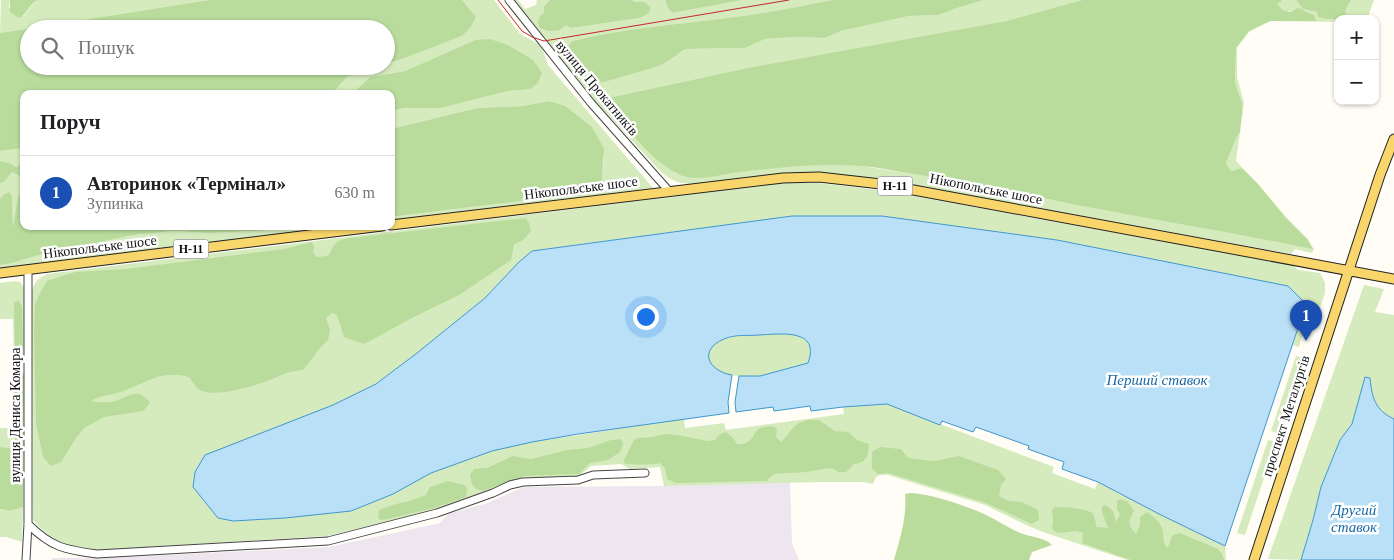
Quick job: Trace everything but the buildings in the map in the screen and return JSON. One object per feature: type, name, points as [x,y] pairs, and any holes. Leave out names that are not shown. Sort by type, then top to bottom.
[{"type":"main road","name":"проспект Металургів","points":[[1254,560],[1348,271],[1394,139]]},
{"type":"main road","name":"Нікопольське шосе","points":[[395,225],[783,178],[819,177],[881,184],[1394,280]]},
{"type":"main road","name":"Нікопольське шосе","points":[[0,273],[349,230]]},
{"type":"street","name":"вулиця Прокатників","points":[[509,0],[591,103],[669,192]]},
{"type":"street","name":"вулиця Дениса Комара","points":[[26,560],[28,524],[28,269]]},
{"type":"street","points":[[28,524],[40,535],[57,546],[76,552],[97,554],[328,541],[436,514],[524,482],[578,480],[593,475],[645,473]]},
{"type":"shaded area","points":[[790,482],[792,543],[799,560],[52,560],[52,558],[107,558],[329,547],[440,523],[449,513],[485,504],[524,487],[664,486]]},
{"type":"green space","points":[[1,0],[10,0],[9,7],[24,16],[34,2],[38,0],[209,0],[82,20],[20,20],[20,30],[0,33]]},
{"type":"green space","points":[[10,0],[38,0],[19,18],[10,12]]},
{"type":"green space","points":[[209,0],[462,0],[476,17],[470,28],[462,36],[395,61],[395,20],[82,20]]},
{"type":"green space","points":[[462,0],[494,0],[520,34],[541,45],[548,65],[653,188],[395,220],[395,217],[600,188],[604,157],[549,101],[523,106],[477,108],[395,128],[395,110],[405,108],[441,108],[508,91],[530,89],[475,40],[405,71],[395,73],[395,61],[462,36],[476,17]]},
{"type":"green space","points":[[513,0],[518,0],[525,9],[536,5],[537,0],[550,0],[544,6],[571,28],[640,18],[648,14],[631,0],[666,0],[665,2],[672,13],[743,0],[833,0],[760,14],[633,30],[572,41],[572,61],[594,81],[674,57],[685,49],[745,48],[765,39],[825,38],[841,31],[909,16],[939,15],[984,0],[1082,0],[1006,21],[747,68],[608,98],[639,142],[677,174],[706,177],[787,166],[825,164],[862,166],[951,180],[1313,248],[1307,239],[1286,218],[1259,185],[1286,217],[1308,239],[1314,249],[1312,253],[1295,249],[1291,254],[882,180],[819,173],[781,174],[697,184],[678,182],[662,173],[594,100]]},
{"type":"green space","points":[[550,0],[631,0],[645,2],[651,8],[648,14],[640,18],[571,28],[566,25],[560,30],[549,31],[540,28],[538,22],[540,16],[544,13],[544,6]]},
{"type":"green space","points":[[666,0],[743,0],[672,13],[668,8]]},
{"type":"green space","points":[[833,0],[984,0],[939,15],[909,16],[841,31],[825,38],[765,39],[745,48],[685,49],[659,66],[604,82],[594,81],[572,61],[566,51],[572,41],[592,37],[760,14]]},
{"type":"green space","points":[[1082,0],[1281,0],[1277,4],[1283,10],[1290,12],[1298,8],[1314,15],[1315,21],[1270,21],[1249,31],[1236,48],[1235,82],[1242,103],[1242,113],[1240,132],[1226,163],[1231,171],[1241,168],[1244,170],[1307,239],[1313,249],[974,184],[873,167],[845,165],[800,166],[707,177],[687,177],[676,173],[654,157],[624,125],[607,105],[606,101],[608,98],[747,68],[1006,21]]},
{"type":"green space","points":[[1281,0],[1296,0],[1303,9],[1317,12],[1327,19],[1334,20],[1334,22],[1271,21],[1315,21],[1314,15],[1306,11],[1298,9],[1287,11],[1277,4]]},
{"type":"green space","points":[[1296,0],[1351,0],[1345,11],[1346,15],[1334,15],[1334,20],[1318,17],[1317,12],[1303,9]]},
{"type":"green space","points":[[1351,0],[1374,0],[1368,15],[1344,15]]},
{"type":"green space","points":[[1271,21],[1249,32],[1237,48],[1237,77],[1244,103],[1240,132],[1242,103],[1235,82],[1236,48],[1249,31]]},
{"type":"green space","points":[[20,30],[20,75],[353,75],[347,77],[336,90],[20,90],[20,148],[0,151],[0,33]]},
{"type":"green space","points":[[490,39],[508,45],[533,60],[542,73],[538,83],[530,89],[508,91],[441,108],[405,108],[395,110],[395,90],[356,90],[370,77],[395,75],[395,73],[405,71],[475,40]]},
{"type":"green space","points":[[353,75],[382,75],[370,77],[356,90],[336,90],[347,77]]},
{"type":"green space","points":[[549,101],[565,106],[592,127],[604,149],[600,188],[593,192],[395,217],[395,128],[477,108],[523,106]]},
{"type":"green space","points":[[1240,132],[1236,161],[1259,185],[1241,168],[1231,171],[1226,163]]},
{"type":"green space","points":[[20,148],[20,164],[16,167],[10,163],[0,161],[0,151]]},
{"type":"green space","points":[[0,161],[10,163],[16,167],[20,164],[20,176],[12,172],[4,182],[0,183]]},
{"type":"green space","points":[[12,172],[20,176],[20,195],[18,196],[13,232],[12,196],[3,195],[0,199],[0,183],[4,182]]},
{"type":"green space","points":[[784,183],[818,183],[880,190],[1293,265],[1298,270],[1320,273],[1325,283],[1325,293],[1310,337],[1302,336],[1299,347],[1293,345],[1304,302],[1057,240],[882,216],[792,216],[532,251],[485,298],[376,384],[195,472],[193,487],[218,518],[233,521],[351,511],[393,494],[431,473],[492,451],[532,442],[684,419],[685,428],[724,423],[726,430],[844,414],[843,407],[887,404],[1054,467],[1052,473],[1095,489],[1098,482],[1225,546],[1226,560],[1127,560],[1043,532],[985,505],[888,475],[876,477],[873,484],[863,482],[822,482],[664,486],[660,467],[630,469],[621,464],[591,466],[579,476],[524,478],[435,510],[327,536],[98,550],[70,545],[54,539],[33,520],[32,289],[37,280],[47,274]]},
{"type":"green space","points":[[9,192],[12,196],[13,228],[18,196],[20,195],[20,230],[275,230],[210,233],[174,231],[134,235],[0,265],[0,199]]},
{"type":"green space","points":[[526,218],[531,231],[523,240],[514,244],[511,260],[459,295],[364,344],[344,337],[337,315],[332,313],[326,318],[330,330],[328,340],[303,370],[288,373],[244,388],[217,393],[200,390],[189,377],[178,375],[160,376],[127,390],[91,401],[111,402],[136,394],[145,397],[150,403],[143,411],[104,417],[84,428],[61,462],[51,466],[43,457],[36,424],[34,332],[35,304],[47,281],[75,272],[126,269],[284,249],[312,242],[313,252],[317,257],[322,257],[329,254],[337,242],[346,239]]},
{"type":"green space","points":[[312,230],[0,269],[0,265],[43,254],[134,235],[174,231],[210,233]]},
{"type":"green space","points":[[20,282],[24,287],[25,358],[19,363],[14,363],[13,319],[0,319],[0,283]]},
{"type":"green space","points":[[1364,285],[1384,289],[1375,312],[1394,315],[1394,419],[1383,412],[1376,403],[1373,398],[1370,379],[1365,377],[1352,424],[1340,440],[1321,487],[1301,560],[1268,559]]},
{"type":"green space","points":[[19,301],[22,307],[23,350],[19,353],[15,350],[14,302]]},
{"type":"green space","points":[[775,334],[803,338],[810,347],[808,363],[773,373],[746,377],[733,376],[722,372],[713,366],[709,359],[710,349],[722,340],[731,337]]},
{"type":"green space","points":[[1296,356],[1304,358],[1279,434],[1271,431]]},
{"type":"green space","points":[[14,370],[19,370],[24,376],[23,507],[10,511],[0,509],[0,447],[15,448]]},
{"type":"green space","points":[[808,420],[819,420],[835,431],[848,432],[857,440],[869,444],[866,458],[862,462],[854,464],[846,472],[838,472],[829,468],[807,472],[774,474],[767,481],[676,483],[667,479],[665,468],[660,463],[624,463],[634,440],[638,438],[665,434],[708,441],[715,440],[719,435],[726,432],[737,444],[743,444],[751,440],[760,428],[771,426],[777,428],[776,437],[781,442],[795,426]]},
{"type":"green space","points":[[0,428],[15,428],[15,448],[0,447]]},
{"type":"green space","points":[[621,439],[623,445],[620,452],[608,460],[590,463],[579,474],[524,476],[483,491],[476,489],[472,484],[470,475],[474,469],[487,468],[513,456],[531,459],[567,450],[588,448],[611,440]]},
{"type":"green space","points":[[1268,440],[1276,442],[1245,535],[1237,533]]},
{"type":"green space","points":[[880,447],[901,449],[908,458],[934,461],[959,456],[998,470],[1006,479],[1001,485],[999,496],[1009,501],[1022,502],[1038,510],[1039,520],[1032,524],[986,503],[888,473],[878,474],[872,469],[872,452]]},
{"type":"green space","points":[[448,481],[464,485],[467,488],[466,497],[434,508],[388,519],[380,520],[378,518],[379,510],[426,495],[430,487]]},
{"type":"green space","points":[[911,493],[937,498],[966,507],[987,515],[1020,533],[1049,542],[1052,545],[1032,552],[1029,560],[894,560],[904,520],[905,494]]},
{"type":"green space","points":[[1120,499],[1128,502],[1134,511],[1129,523],[1136,534],[1140,525],[1140,517],[1147,512],[1161,525],[1164,543],[1167,548],[1173,535],[1180,533],[1218,549],[1224,560],[1131,560],[1082,543],[1083,533],[1076,531],[1057,533],[1052,529],[1052,510],[1055,507],[1089,511],[1093,513],[1096,527],[1108,528],[1102,512],[1102,506],[1106,505],[1113,511],[1116,522],[1120,514],[1117,509],[1117,501]]},
{"type":"green space","points":[[23,507],[22,542],[0,537],[0,509],[10,511]]},
{"type":"water","name":"Перший ставок","points":[[792,216],[882,216],[1057,240],[1288,286],[1304,302],[1300,322],[1225,546],[1098,482],[1062,469],[1064,462],[1028,449],[1029,446],[976,427],[973,432],[942,421],[940,425],[887,404],[811,411],[810,406],[774,411],[773,407],[736,412],[735,402],[739,376],[760,376],[808,363],[809,344],[804,338],[787,334],[733,336],[724,339],[711,349],[709,360],[712,365],[724,373],[732,375],[728,402],[729,413],[578,434],[492,451],[431,473],[393,494],[351,511],[233,521],[218,518],[193,487],[195,472],[205,455],[333,405],[376,384],[485,298],[532,251]]},
{"type":"water","name":"Другий ставок","points":[[1365,377],[1370,378],[1373,397],[1376,403],[1383,412],[1394,419],[1394,560],[1301,560],[1321,487],[1340,440],[1352,424]]},
{"type":"tram line","points":[[498,0],[522,31],[544,41],[789,0]]},
{"type":"place","name":"Авторинок «Термінал»","points":[[1306,341]]}]
